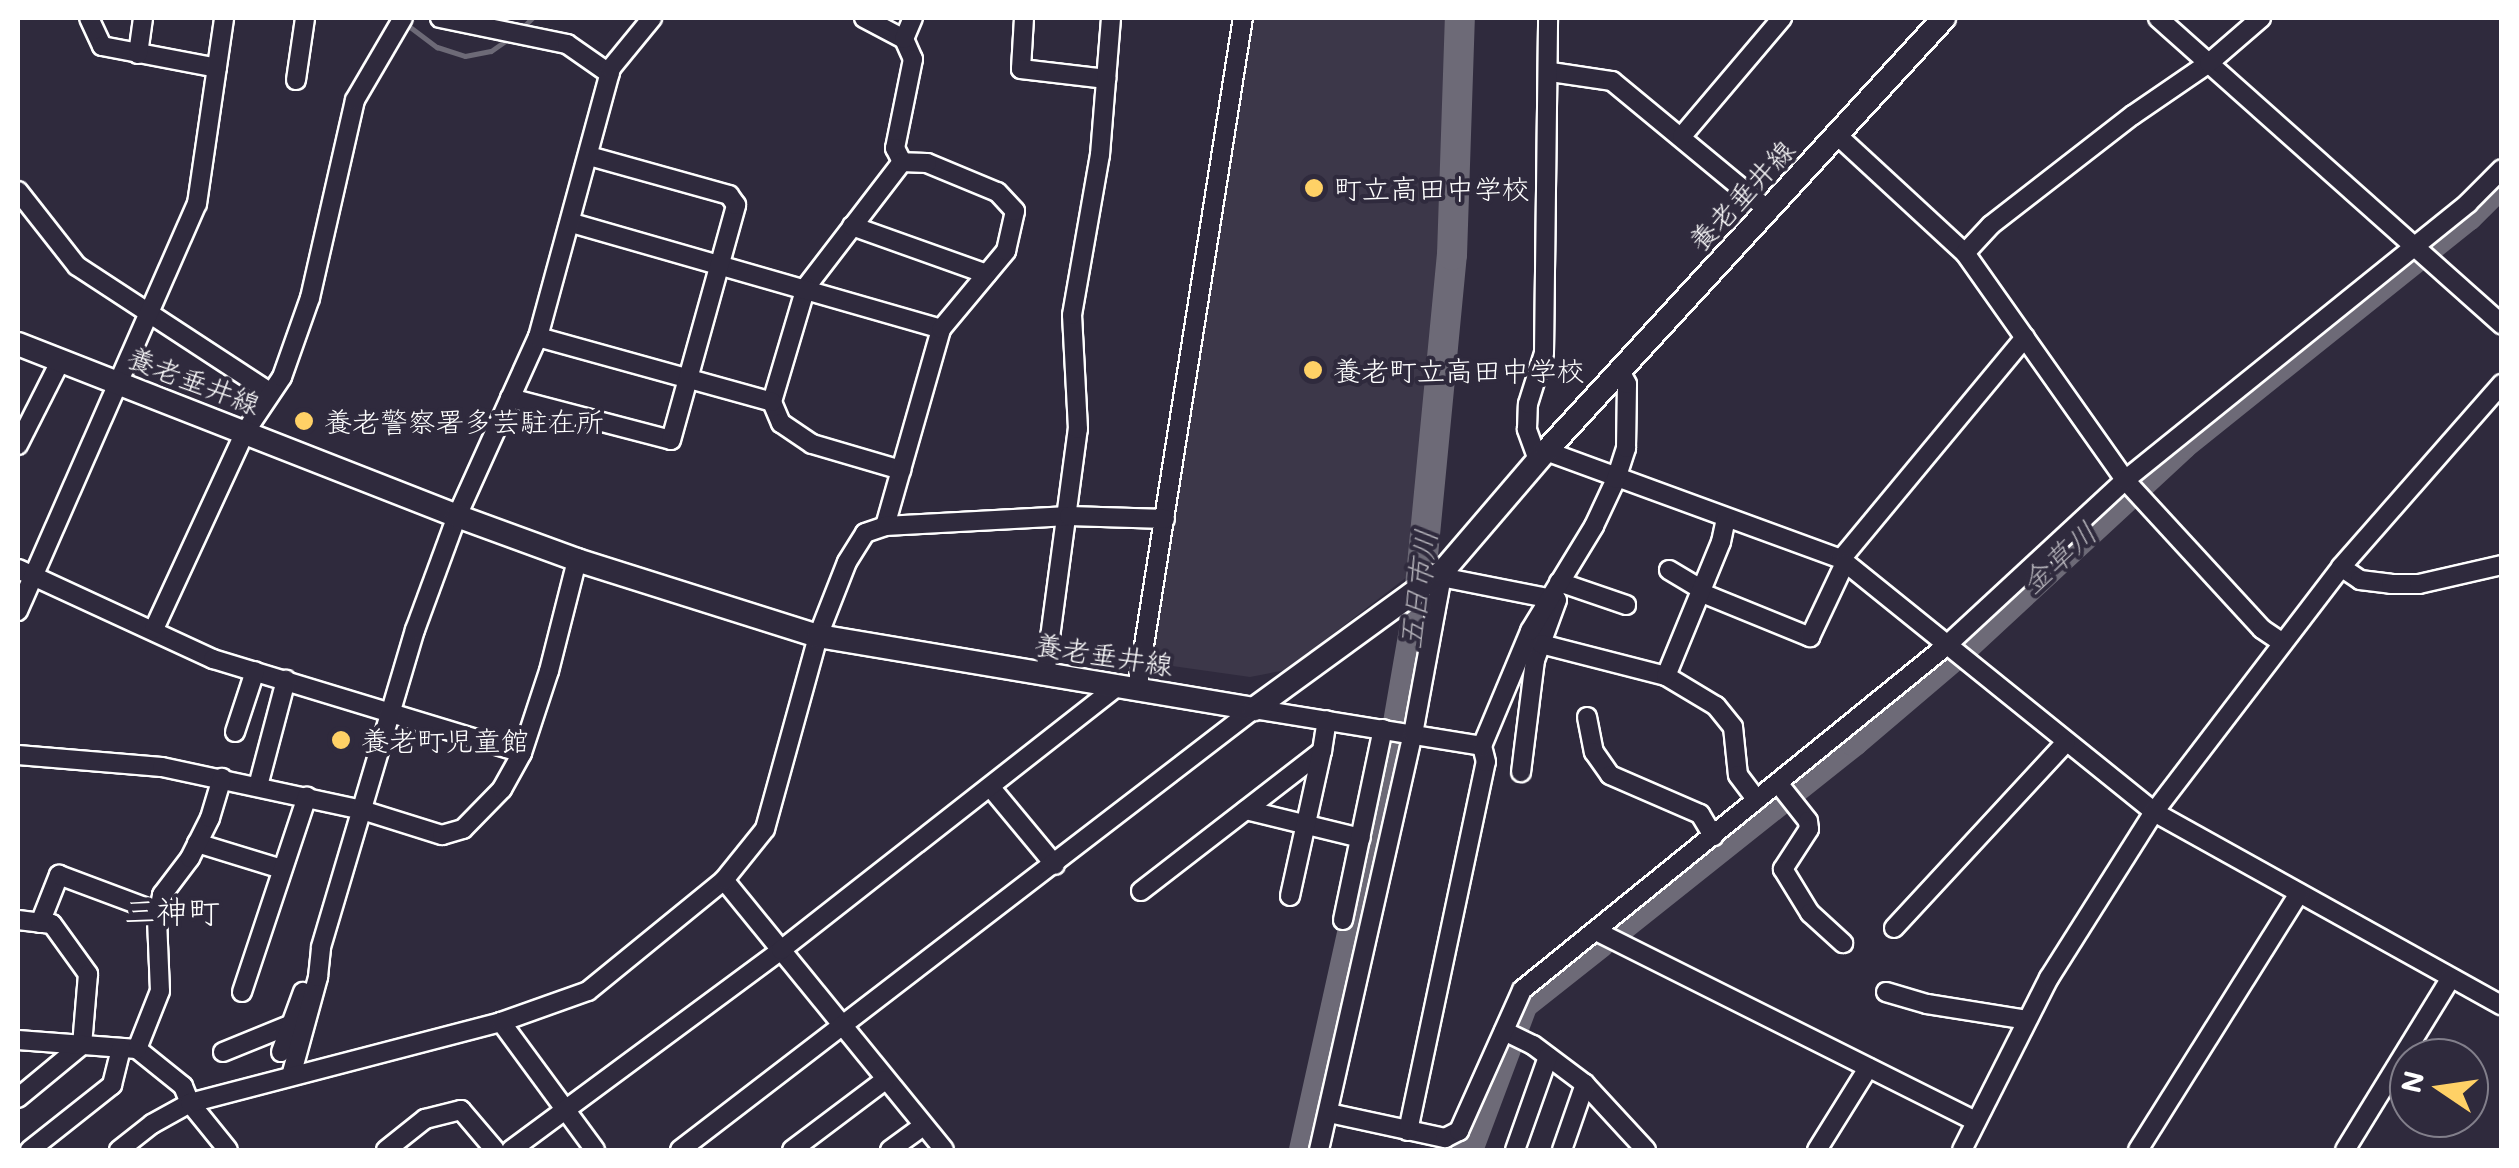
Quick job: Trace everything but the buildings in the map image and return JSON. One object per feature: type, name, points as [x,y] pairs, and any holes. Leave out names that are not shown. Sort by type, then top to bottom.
[{"type":"main road","name":"養老垂井線","points":[[18,344],[576,560],[818,636],[1254,709],[1437,577],[1542,456],[1944,18]]},
{"type":"street","points":[[89,18],[102,46],[217,68]]},
{"type":"street","points":[[138,54],[143,18]]},
{"type":"street","points":[[18,611],[26,572],[121,383],[198,204],[224,18]]},
{"type":"street","points":[[296,80],[306,18]]},
{"type":"street","points":[[154,629],[245,432],[268,391],[282,376],[310,298],[354,100],[403,18]]},
{"type":"street","points":[[440,18],[511,25],[568,44],[610,74]]},
{"type":"street","points":[[291,1076],[319,964],[415,630],[457,516],[538,337],[610,74],[652,18]]},
{"type":"street","points":[[864,18],[904,38],[913,60],[896,148],[902,162]]},
{"type":"street","points":[[904,38],[913,18]]},
{"type":"street","points":[[1024,18],[1020,69],[1106,79]]},
{"type":"street","points":[[1045,675],[1078,429],[1072,315],[1100,155],[1111,18]]},
{"type":"street","points":[[511,1150],[1128,688],[1165,518],[1243,18]]},
{"type":"street","points":[[1548,18],[1551,72],[1544,353],[1528,404],[1527,428],[1542,456],[1843,561],[2154,812],[2502,1006]]},
{"type":"street","points":[[1682,136],[1782,18]]},
{"type":"street","points":[[2158,18],[2502,325]]},
{"type":"street","points":[[1965,253],[1991,225],[2133,115],[2209,63],[2261,18]]},
{"type":"street","points":[[1551,72],[1612,81],[1769,211]]},
{"type":"street","points":[[1837,135],[1965,253],[2126,480],[2262,629],[2283,643]]},
{"type":"street","points":[[510,398],[671,440],[736,205],[729,194],[589,156]]},
{"type":"street","points":[[901,470],[812,444],[781,423],[772,402],[806,288],[902,162]]},
{"type":"street","points":[[885,526],[941,329],[1006,251],[1015,211],[998,192],[927,163],[902,162]]},
{"type":"street","points":[[1330,1113],[1445,1138],[1460,1131],[1511,1035],[1522,990],[1757,800],[1784,790],[2126,480],[2502,170]]},
{"type":"street","points":[[18,191],[77,266],[268,391]]},
{"type":"street","points":[[572,223],[941,329]]},
{"type":"street","points":[[852,226],[987,274]]},
{"type":"street","points":[[538,337],[772,402]]},
{"type":"street","points":[[1669,570],[1702,592],[1810,637],[1843,561],[2025,337]]},
{"type":"street","points":[[18,444],[61,360]]},
{"type":"street","points":[[1408,1130],[1486,762],[1482,746],[1510,673],[1616,479],[1626,448],[1627,384],[1620,371]]},
{"type":"street","points":[[1962,1150],[2027,1020],[2154,812],[2340,568],[2502,384]]},
{"type":"street","points":[[119,1150],[152,1124],[190,1103],[502,1022],[588,991],[724,880],[765,829],[776,802],[818,636],[847,562],[865,533],[885,526],[1069,516],[1165,518]]},
{"type":"street","points":[[1666,676],[1702,592],[1726,519]]},
{"type":"street","points":[[18,755],[162,766],[362,810],[442,834],[462,830],[502,788],[522,753],[549,670],[576,560]]},
{"type":"street","points":[[2340,568],[2360,580],[2418,584],[2502,566]]},
{"type":"street","points":[[26,572],[213,659],[522,753]]},
{"type":"street","points":[[1320,1150],[1413,734],[1437,577],[1556,589],[1626,605]]},
{"type":"street","points":[[1521,772],[1541,644],[1556,589]]},
{"type":"street","points":[[1541,644],[1666,676],[1716,706],[1733,727],[1738,775],[1757,800]]},
{"type":"street","points":[[235,732],[255,671]]},
{"type":"street","points":[[258,786],[286,680]]},
{"type":"street","points":[[680,1150],[1254,709],[1482,746]]},
{"type":"street","points":[[1587,717],[1594,752],[1610,775],[1700,814],[1713,836]]},
{"type":"street","points":[[1290,896],[1327,720]]},
{"type":"street","points":[[1342,920],[1383,729]]},
{"type":"street","points":[[1894,928],[2066,742]]},
{"type":"street","points":[[1141,891],[1322,751]]},
{"type":"street","points":[[30,1150],[112,1085],[160,991],[158,912],[162,895],[197,844],[222,778]]},
{"type":"street","points":[[992,788],[1055,865]]},
{"type":"street","points":[[1784,790],[1809,829],[1783,868],[1810,913],[1843,943]]},
{"type":"street","points":[[242,992],[307,798]]},
{"type":"street","points":[[1246,810],[1361,838]]},
{"type":"street","points":[[197,844],[282,869]]},
{"type":"street","points":[[40,922],[58,875],[158,912]]},
{"type":"street","points":[[724,880],[944,1150]]},
{"type":"street","points":[[2138,1150],[2299,893]]},
{"type":"street","points":[[18,920],[52,924],[88,974],[82,1045],[18,1098]]},
{"type":"street","points":[[1596,931],[1975,1121]]},
{"type":"street","points":[[281,1052],[310,971],[319,964]]},
{"type":"street","points":[[2344,1150],[2451,978]]},
{"type":"street","points":[[1886,992],[1927,1004],[2027,1020]]},
{"type":"street","points":[[502,1022],[595,1150]]},
{"type":"street","points":[[224,1052],[292,1024]]},
{"type":"street","points":[[1511,1035],[1585,1084],[1646,1150]]},
{"type":"street","points":[[18,1040],[129,1049],[183,1086],[190,1103],[228,1150]]},
{"type":"street","points":[[1515,1150],[1548,1057]]},
{"type":"street","points":[[1817,1150],[1868,1068]]},
{"type":"street","points":[[792,1150],[885,1080]]},
{"type":"street","points":[[1562,1150],[1585,1084]]},
{"type":"street","points":[[386,1150],[425,1119],[461,1110],[495,1150]]},
{"type":"street","points":[[890,1150],[923,1126]]},
{"type":"shaded area","name":"養老町立高田中学校","points":[[1251,18],[1449,18],[1447,167],[1412,573],[1286,670],[1250,677],[1151,663]]},
{"type":"waterway","points":[[80,18],[91,44]]},
{"type":"waterway","points":[[520,30],[532,18]]},
{"type":"waterway","name":"五日市川","points":[[1304,1150],[1395,740],[1418,607],[1452,255],[1460,18]]},
{"type":"waterway","points":[[406,24],[437,47],[465,56],[491,51],[511,37]]},
{"type":"waterway","name":"金草川","points":[[1614,932],[1854,741],[1962,649],[2183,444],[2468,216],[2502,182]]},
{"type":"waterway","name":"金草川","points":[[1468,1150],[1523,1004],[1600,943]]},
{"type":"place","name":"町立高田中学校","points":[[1314,188]]},
{"type":"place","name":"養老町立高田中学校","points":[[1313,370]]},
{"type":"place","name":"養老警察署多芸駐在所","points":[[304,421]]},
{"type":"place","name":"養老町児童館","points":[[341,740]]},
{"type":"district","name":"三神町","points":[[172,910]]}]
